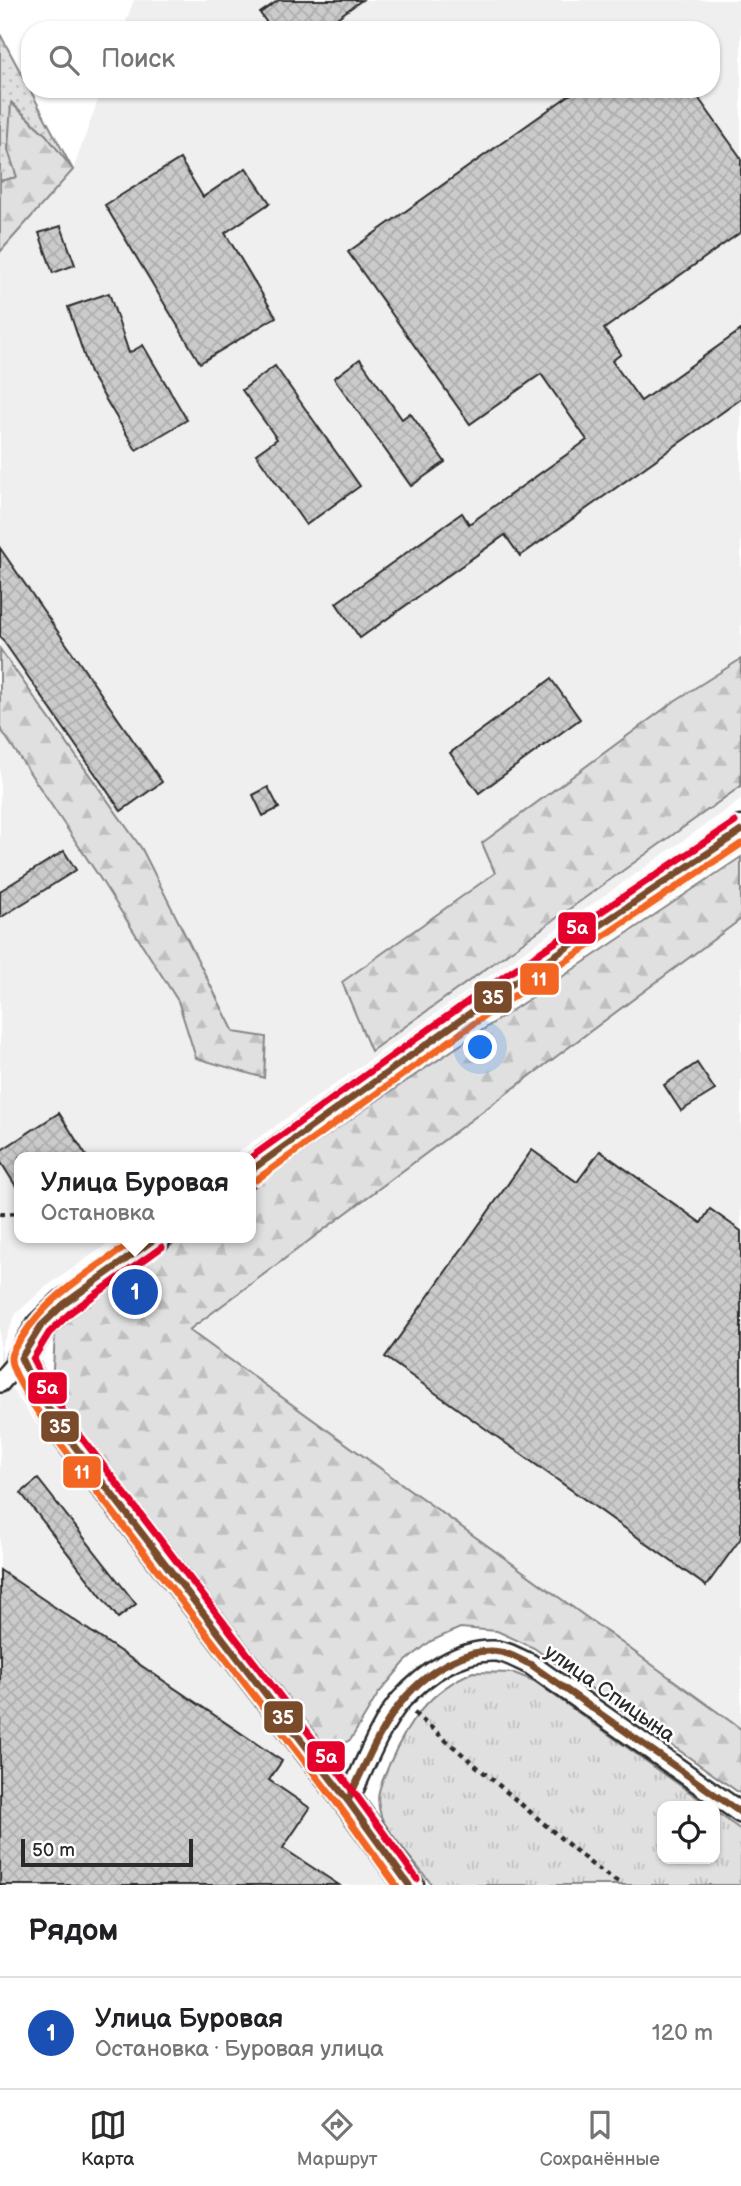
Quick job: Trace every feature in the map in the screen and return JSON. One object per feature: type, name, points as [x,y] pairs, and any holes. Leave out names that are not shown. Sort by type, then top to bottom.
[{"type":"main road","points":[[256,1167],[498,994],[741,831]]},
{"type":"main road","points":[[149,1243],[64,1304],[41,1326],[21,1358],[34,1386],[63,1431],[348,1801],[409,1885]]},
{"type":"street","points":[[0,1382],[21,1358]]},
{"type":"street","name":"улица Спицына","points":[[348,1801],[382,1731],[400,1701],[432,1672],[460,1656],[496,1650],[530,1664],[741,1813]]},
{"type":"path","points":[[400,1701],[596,1868],[622,1885]]},
{"type":"shaded area","points":[[134,0],[741,0],[741,800],[238,1152],[14,1152],[14,1243],[109,1243],[43,1289],[16,1314],[1,1347],[8,1382],[29,1414],[391,1885],[0,1885],[0,252],[73,170],[99,98],[720,98],[720,21],[126,21]]},
{"type":"shaded area","points":[[741,919],[741,1729],[189,1330]]},
{"type":"green space","points":[[0,34],[21,73],[21,98],[34,98],[73,170],[46,135],[12,103],[8,150],[17,177],[0,181]]},
{"type":"green space","points":[[11,103],[46,135],[73,170],[0,252],[0,181],[17,177],[8,150]]},
{"type":"green space","points":[[0,649],[142,849],[234,1032],[266,1037],[264,1078],[196,1058],[178,1001],[0,728]]},
{"type":"green space","points":[[741,659],[741,786],[371,1051],[342,982],[495,873],[482,843],[676,700]]},
{"type":"green space","points":[[741,857],[741,919],[189,1330],[741,1729],[741,1794],[534,1648],[497,1631],[460,1628],[431,1641],[405,1662],[378,1694],[351,1739],[342,1745],[320,1741],[70,1419],[52,1385],[55,1334],[75,1312],[175,1243],[256,1243],[256,1185],[378,1100]]},
{"type":"green space","points":[[473,1672],[514,1673],[534,1681],[702,1801],[657,1801],[657,1864],[720,1864],[720,1815],[741,1830],[741,1885],[432,1885],[384,1822],[378,1802],[379,1790],[396,1750],[412,1722],[432,1698],[458,1679]]},
{"type":"building","points":[[279,0],[362,0],[333,21],[266,21],[260,13]]},
{"type":"building","points":[[565,98],[698,98],[741,158],[741,232],[604,329],[621,354],[612,361],[641,401],[741,330],[741,399],[520,556],[505,535],[360,638],[336,603],[462,513],[469,524],[587,440],[541,374],[470,424],[348,252]]},
{"type":"building","points":[[180,159],[203,197],[246,168],[270,203],[225,233],[276,317],[200,363],[105,205]]},
{"type":"building","points":[[61,226],[75,265],[53,273],[39,233]]},
{"type":"building","points":[[109,293],[129,353],[143,345],[187,420],[136,450],[90,373],[68,307]]},
{"type":"building","points":[[360,359],[402,419],[410,413],[445,462],[411,486],[334,378]]},
{"type":"building","points":[[275,366],[360,486],[306,525],[256,454],[277,439],[242,390]]},
{"type":"building","points":[[0,548],[162,782],[121,811],[0,636]]},
{"type":"building","points":[[551,679],[580,719],[479,793],[450,753]]},
{"type":"building","points":[[268,787],[279,808],[263,816],[253,795]]},
{"type":"building","points":[[64,851],[76,870],[0,918],[0,891]]},
{"type":"building","points":[[697,1063],[715,1090],[681,1111],[664,1085]]},
{"type":"building","points":[[59,1113],[84,1152],[14,1152],[14,1183],[0,1161],[0,1151]]},
{"type":"building","points":[[532,1150],[577,1182],[600,1151],[701,1223],[710,1209],[741,1231],[741,1538],[706,1586],[385,1357]]},
{"type":"building","points":[[38,1479],[136,1604],[118,1618],[21,1493]]},
{"type":"building","points":[[0,1570],[282,1761],[269,1780],[310,1808],[283,1848],[339,1885],[0,1885]]},
{"type":"transit line","name":"5а","points":[[256,1154],[481,992],[735,822]]},
{"type":"transit line","name":"35","points":[[256,1167],[487,1001],[741,831]]},
{"type":"transit line","name":"11","points":[[256,1180],[493,1010],[741,844]]},
{"type":"transit line","name":"11","points":[[131,1243],[74,1283],[45,1308],[11,1355],[16,1375],[55,1437],[340,1807],[396,1885]]},
{"type":"transit line","name":"35","points":[[149,1243],[64,1304],[41,1326],[21,1358],[34,1386],[63,1431],[348,1801],[409,1885]]},
{"type":"transit line","name":"5а","points":[[162,1247],[71,1312],[49,1333],[33,1359],[43,1381],[72,1425],[356,1795],[417,1879]]},
{"type":"transit line","name":"35","points":[[348,1801],[388,1721],[415,1687],[457,1658],[494,1651],[530,1664],[741,1813]]},
{"type":"place","name":"Улица Буровая","points":[[135,1292]]}]
